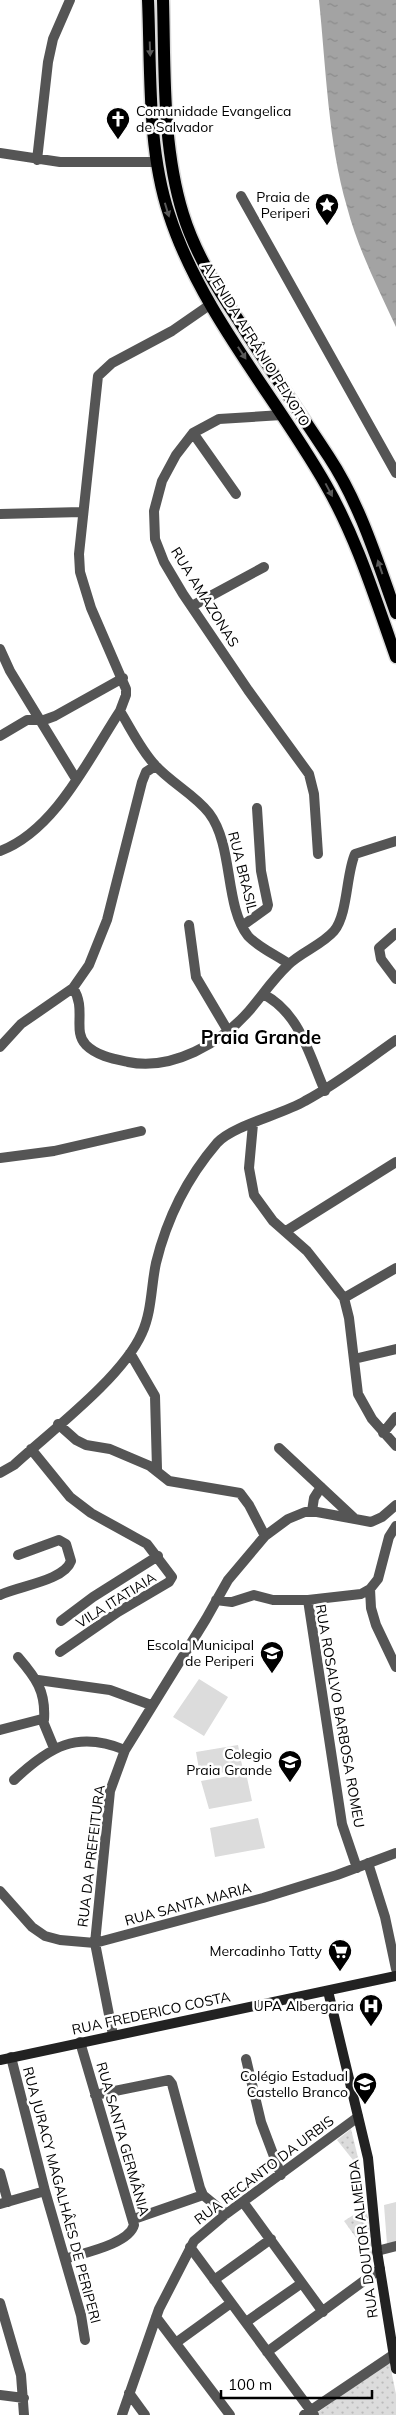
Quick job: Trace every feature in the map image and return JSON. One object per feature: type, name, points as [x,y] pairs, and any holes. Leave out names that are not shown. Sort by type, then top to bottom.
[{"type":"main road","name":"AVENIDA AFRÂNIO PEIXOTO","points":[[148,0],[157,162],[163,197],[176,235],[211,304],[326,485],[355,540],[396,656]]},
{"type":"main road","name":"AVENIDA AFRÂNIO PEIXOTO","points":[[163,0],[171,158],[183,215],[202,259],[224,298],[278,383],[330,458],[369,536],[396,613]]},
{"type":"main road","name":"RUA FREDERICO COSTA","points":[[0,2060],[396,1976]]},
{"type":"main road","name":"RUA DOUTOR ALMEIDA","points":[[328,1990],[368,2158],[377,2251],[393,2338],[393,2355],[396,2369]]},
{"type":"street","points":[[37,160],[48,62],[53,39],[70,0]]},
{"type":"street","points":[[0,153],[37,160],[88,164],[157,162]]},
{"type":"street","points":[[241,196],[396,473]]},
{"type":"street","points":[[0,851],[14,845],[33,832],[76,779],[120,711],[127,692],[123,678],[84,590],[80,572],[82,512],[98,376],[101,371],[112,363],[183,324],[211,304]]},
{"type":"street","name":"RUA AMAZONAS","points":[[282,415],[219,419],[193,433],[176,455],[162,481],[154,511],[154,526],[158,548],[182,594],[309,774],[313,789],[318,854]]},
{"type":"street","points":[[193,433],[236,494]]},
{"type":"street","points":[[0,514],[82,512]]},
{"type":"street","points":[[192,606],[264,566]]},
{"type":"street","points":[[0,649],[10,671],[76,779]]},
{"type":"street","points":[[0,736],[28,720],[55,716],[123,678]]},
{"type":"street","name":"RUA BRASIL","points":[[120,711],[155,766],[198,801],[209,814],[219,832],[242,926],[253,940],[289,964]]},
{"type":"street","points":[[0,1047],[21,1024],[73,988],[89,965],[108,920],[142,782],[146,772],[155,766]]},
{"type":"street","points":[[242,926],[267,908],[268,905],[261,871],[256,808]]},
{"type":"street","points":[[73,988],[81,1007],[80,1030],[83,1042],[96,1052],[119,1060],[143,1064],[169,1060],[198,1050],[228,1032],[289,964],[335,930],[355,854],[396,841]]},
{"type":"street","points":[[189,925],[196,977],[228,1032]]},
{"type":"street","points":[[396,932],[379,948],[381,959],[396,979]]},
{"type":"street","points":[[263,994],[282,1006],[296,1023],[325,1090]]},
{"type":"street","points":[[0,1473],[9,1469],[107,1380],[130,1353],[148,1319],[156,1264],[166,1228],[176,1203],[191,1177],[219,1142],[237,1129],[281,1114],[325,1090],[396,1040]]},
{"type":"street","points":[[253,1124],[249,1168],[254,1195],[273,1221],[286,1230],[307,1251],[344,1298],[349,1318],[358,1394],[364,1407],[396,1446]]},
{"type":"street","points":[[0,1158],[54,1151],[141,1132]]},
{"type":"street","points":[[286,1230],[396,1162]]},
{"type":"street","points":[[344,1298],[396,1268]]},
{"type":"street","points":[[354,1358],[396,1350]]},
{"type":"street","points":[[130,1353],[155,1396],[156,1469]]},
{"type":"street","points":[[383,1432],[396,1417]]},
{"type":"street","points":[[58,1424],[76,1440],[86,1445],[110,1449],[156,1469],[169,1481],[240,1493],[249,1505],[265,1536]]},
{"type":"street","points":[[279,1448],[356,1520]]},
{"type":"street","name":"VILA ITATIAIA","points":[[31,1449],[70,1497],[91,1513],[147,1544],[172,1576],[171,1580],[118,1612],[60,1652]]},
{"type":"street","points":[[312,1511],[314,1498],[321,1487]]},
{"type":"street","name":"RUA DA PREFEITURA","points":[[113,2035],[95,1943],[110,1791],[125,1750],[236,1568],[265,1536],[298,1514],[312,1511],[371,1522],[387,1513],[396,1505]]},
{"type":"street","points":[[308,1600],[361,1594],[370,1589],[378,1579],[389,1537],[396,1526],[387,1513]]},
{"type":"street","points":[[0,1595],[12,1589],[44,1581],[66,1569],[71,1561],[66,1544],[59,1540],[18,1555]]},
{"type":"street","points":[[61,1621],[100,1592],[158,1556]]},
{"type":"street","points":[[370,1589],[371,1608],[376,1625],[396,1667]]},
{"type":"street","name":"RUA ROSALVO BARBOSA ROMEU","points":[[216,1600],[232,1602],[254,1595],[273,1600],[308,1600],[342,1824],[357,1868]]},
{"type":"street","points":[[18,1657],[38,1680],[44,1706],[44,1720],[54,1748]]},
{"type":"street","points":[[38,1680],[110,1690],[151,1705]]},
{"type":"street","points":[[0,1730],[39,1719],[44,1720]]},
{"type":"street","points":[[14,1780],[54,1748],[96,1741],[105,1742],[125,1750]]},
{"type":"street","name":"RUA SANTA MARIA","points":[[0,1891],[32,1927],[45,1936],[60,1940],[95,1943],[263,1898],[357,1868],[396,1853]]},
{"type":"street","points":[[368,1864],[385,1917],[396,1969]]},
{"type":"street","name":"RUA SANTA GERMÂNIA","points":[[65,2259],[126,2237],[133,2229],[134,2219],[80,2042]]},
{"type":"street","name":"RUA JURACY MAGALHÂES DE PERIPERI","points":[[11,2057],[44,2191],[82,2315],[85,2340]]},
{"type":"street","points":[[246,2059],[261,2122],[280,2175]]},
{"type":"street","points":[[95,2095],[169,2080],[203,2195],[226,2214]]},
{"type":"street","name":"RUA RECANTO DA URBIS","points":[[122,2415],[156,2317],[190,2247],[200,2235],[226,2214],[358,2117]]},
{"type":"street","points":[[0,2173],[4,2203],[44,2191]]},
{"type":"street","points":[[134,2219],[203,2195]]},
{"type":"street","points":[[243,2202],[322,2312]]},
{"type":"street","points":[[214,2280],[270,2239]]},
{"type":"street","points":[[377,2251],[396,2246]]},
{"type":"street","points":[[190,2247],[246,2322],[309,2414],[393,2355]]},
{"type":"street","points":[[267,2352],[380,2269]]},
{"type":"street","points":[[246,2322],[302,2283]]},
{"type":"street","points":[[0,2303],[17,2358],[24,2398],[24,2415]]},
{"type":"street","points":[[177,2342],[231,2303]]},
{"type":"street","points":[[156,2317],[177,2342],[230,2415]]},
{"type":"street","points":[[129,2394],[144,2415]]},
{"type":"street","points":[[0,2395],[24,2398]]},
{"type":"shaded area","points":[[199,1679],[228,1697],[204,1736],[173,1717]]},
{"type":"shaded area","points":[[238,1745],[243,1770],[200,1775],[196,1752]]},
{"type":"shaded area","points":[[246,1773],[252,1801],[209,1809],[201,1781]]},
{"type":"shaded area","points":[[258,1818],[265,1848],[215,1857],[210,1828]]},
{"type":"shaded area","points":[[351,2129],[361,2170],[337,2140]]},
{"type":"shaded area","points":[[396,2202],[396,2241],[387,2244],[384,2205]]},
{"type":"shaded area","points":[[366,2207],[375,2264],[344,2221]]},
{"type":"shaded area","points":[[389,2360],[396,2394],[396,2415],[318,2415],[317,2413]]},
{"type":"water","points":[[319,0],[396,0],[396,327],[357,238],[341,182],[328,104]]},
{"type":"place","name":"Comunidade Evangelica de Salvador","points":[[118,140]]},
{"type":"place","name":"Praia de Periperi","points":[[327,226]]},
{"type":"place","name":"Escola Municipal de Periperi","points":[[272,1674]]},
{"type":"place","name":"Colegio Praia Grande","points":[[290,1783]]},
{"type":"place","name":"Mercadinho Tatty","points":[[340,1972]]},
{"type":"place","name":"UPA Albergaria","points":[[371,2027]]},
{"type":"place","name":"Colégio Estadual Castello Branco","points":[[365,2105]]},
{"type":"district","name":"Praia Grande","points":[[261,1037]]}]
